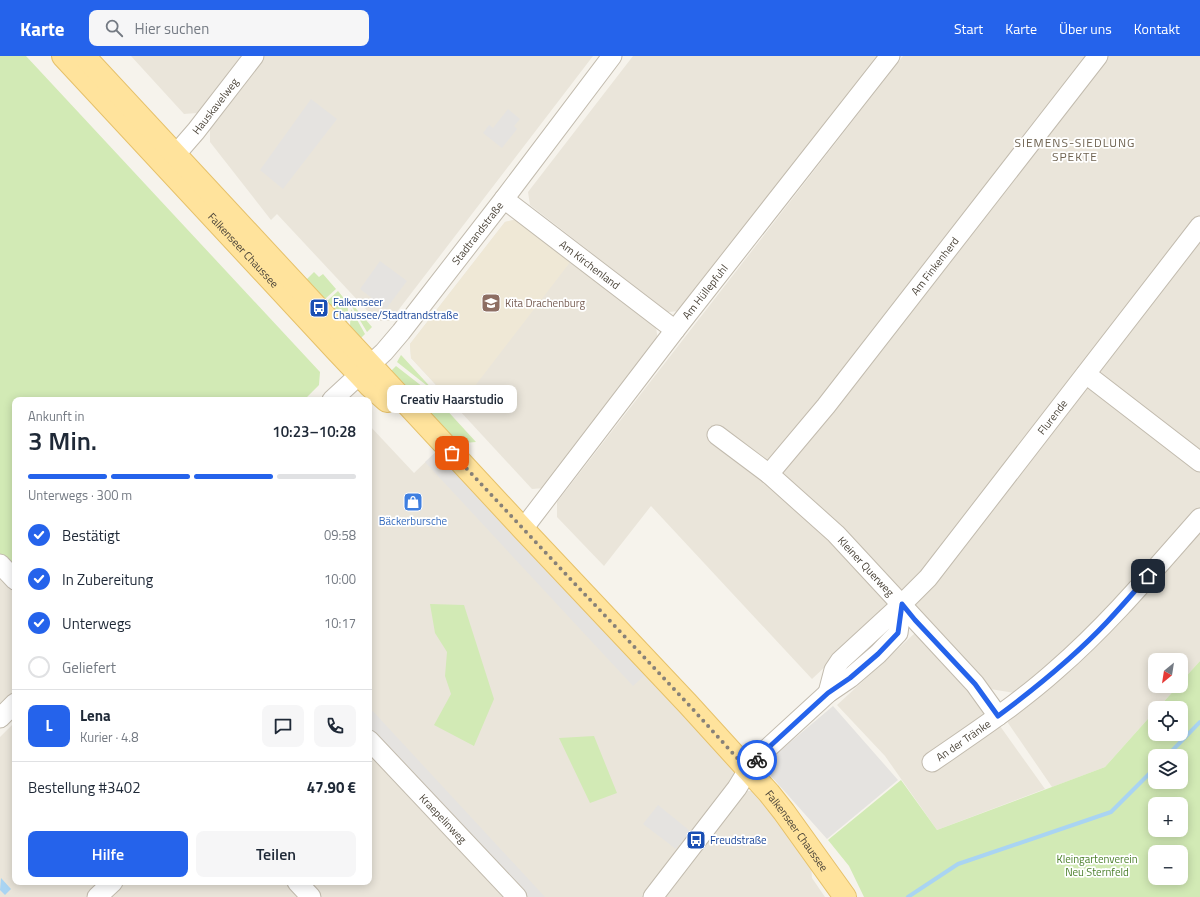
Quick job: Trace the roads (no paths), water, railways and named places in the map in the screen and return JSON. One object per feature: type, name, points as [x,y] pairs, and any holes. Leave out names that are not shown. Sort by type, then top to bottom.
[{"type":"main road","name":"Falkenseer Chaussee","points":[[63,56],[170,159]]},
{"type":"main road","name":"Falkenseer Chaussee","points":[[84,56],[170,159],[365,369],[434,433],[748,770],[784,812],[845,897]]},
{"type":"street","name":"Hauskavelweg","points":[[170,159],[196,131],[254,56]]},
{"type":"street","name":"Stadtrandstraße","points":[[335,397],[384,352],[401,332],[612,56]]},
{"type":"street","name":"Am Hüllepfuhl","points":[[522,528],[534,516],[675,330],[890,56]]},
{"type":"street","name":"Am Finkenherd","points":[[768,474],[826,406],[1098,56]]},
{"type":"street","name":"Am Kirchenland","points":[[504,199],[675,330]]},
{"type":"street","name":"Flurende","points":[[902,604],[928,578],[1200,226]]},
{"type":"street","points":[[1086,374],[1200,462]]},
{"type":"street","name":"Kleiner Querweg","points":[[716,435],[768,474],[836,534],[975,684],[998,716]]},
{"type":"street","name":"An der Tränke","points":[[932,762],[1031,692],[1057,670],[1107,623],[1200,518]]},
{"type":"street","points":[[0,564],[12,577]]},
{"type":"street","points":[[653,897],[737,788],[748,770],[768,748],[828,693],[850,678],[878,654],[898,633],[902,604]]},
{"type":"street","points":[[0,718],[12,706]]},
{"type":"street","name":"Kraepelinweg","points":[[372,743],[517,897]]},
{"type":"street","points":[[97,897],[110,885]]},
{"type":"street","points":[[300,885],[311,897]]},
{"type":"water","points":[[1,878],[11,889],[5,895],[0,890]]},
{"type":"waterway","points":[[1174,749],[1200,722]]},
{"type":"waterway","points":[[908,897],[958,864],[1111,812],[1148,775]]},
{"type":"place","name":"Kita Drachenburg","points":[[491,303]]},
{"type":"place","name":"Falkenseer Chaussee/Stadtrandstraße","points":[[319,308]]},
{"type":"place","name":"Creativ Haarstudio","points":[[452,453]]},
{"type":"place","name":"Bäckerbursche","points":[[413,502]]},
{"type":"place","name":"Freudstraße","points":[[696,840]]},
{"type":"district","name":"SIEMENS-SIEDLUNG SPEKTE","points":[[1075,149]]},
{"type":"park label","name":"Kleingartenverein Neu Sternfeld","points":[[1097,865]]}]
